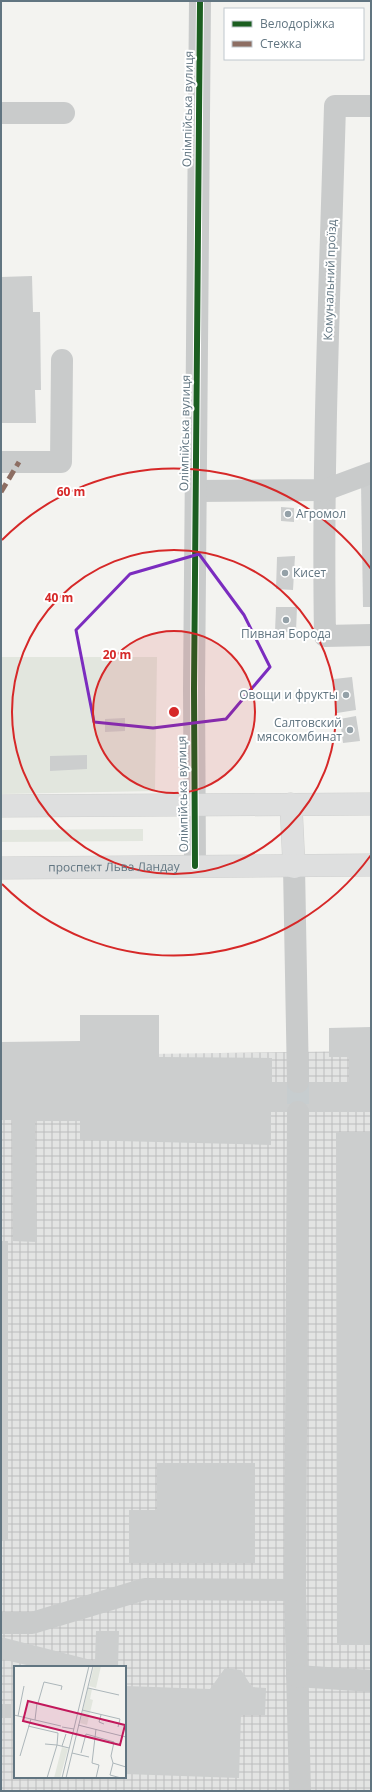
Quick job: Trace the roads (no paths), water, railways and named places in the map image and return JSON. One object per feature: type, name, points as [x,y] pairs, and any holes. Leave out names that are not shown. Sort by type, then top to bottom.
[{"type":"main road","points":[[291,804],[294,867]]},
{"type":"main road","points":[[1,806],[371,804]]},
{"type":"main road","name":"проспект Льва Ландау","points":[[1,868],[195,866],[294,867],[371,865]]},
{"type":"street","name":"Олімпійська вулиця","points":[[195,866],[194,804],[200,1]]},
{"type":"street","name":"Комунальний проїзд","points":[[325,490],[335,106],[371,106]]},
{"type":"street","points":[[1,114],[64,113]]},
{"type":"street","points":[[1,462],[61,462],[62,360]]},
{"type":"street","points":[[196,491],[325,490],[371,473]]},
{"type":"street","points":[[325,490],[325,636],[371,635]]},
{"type":"street","points":[[294,867],[298,1082]]},
{"type":"street","points":[[298,1112],[295,1590],[300,1791]]},
{"type":"street","points":[[1,1623],[32,1623],[145,1589],[295,1590]]},
{"type":"street","points":[[297,1676],[371,1681]]},
{"type":"tunnel","points":[[298,1082],[298,1112]]},
{"type":"place","name":"Агромол","points":[[288,514]]},
{"type":"place","name":"Кисет","points":[[285,573]]},
{"type":"place","name":"Пивная Борода","points":[[286,620]]},
{"type":"place","name":"Овощи и фрукты","points":[[346,695]]},
{"type":"place","name":"Салтовский мясокомбинат","points":[[350,730]]}]
